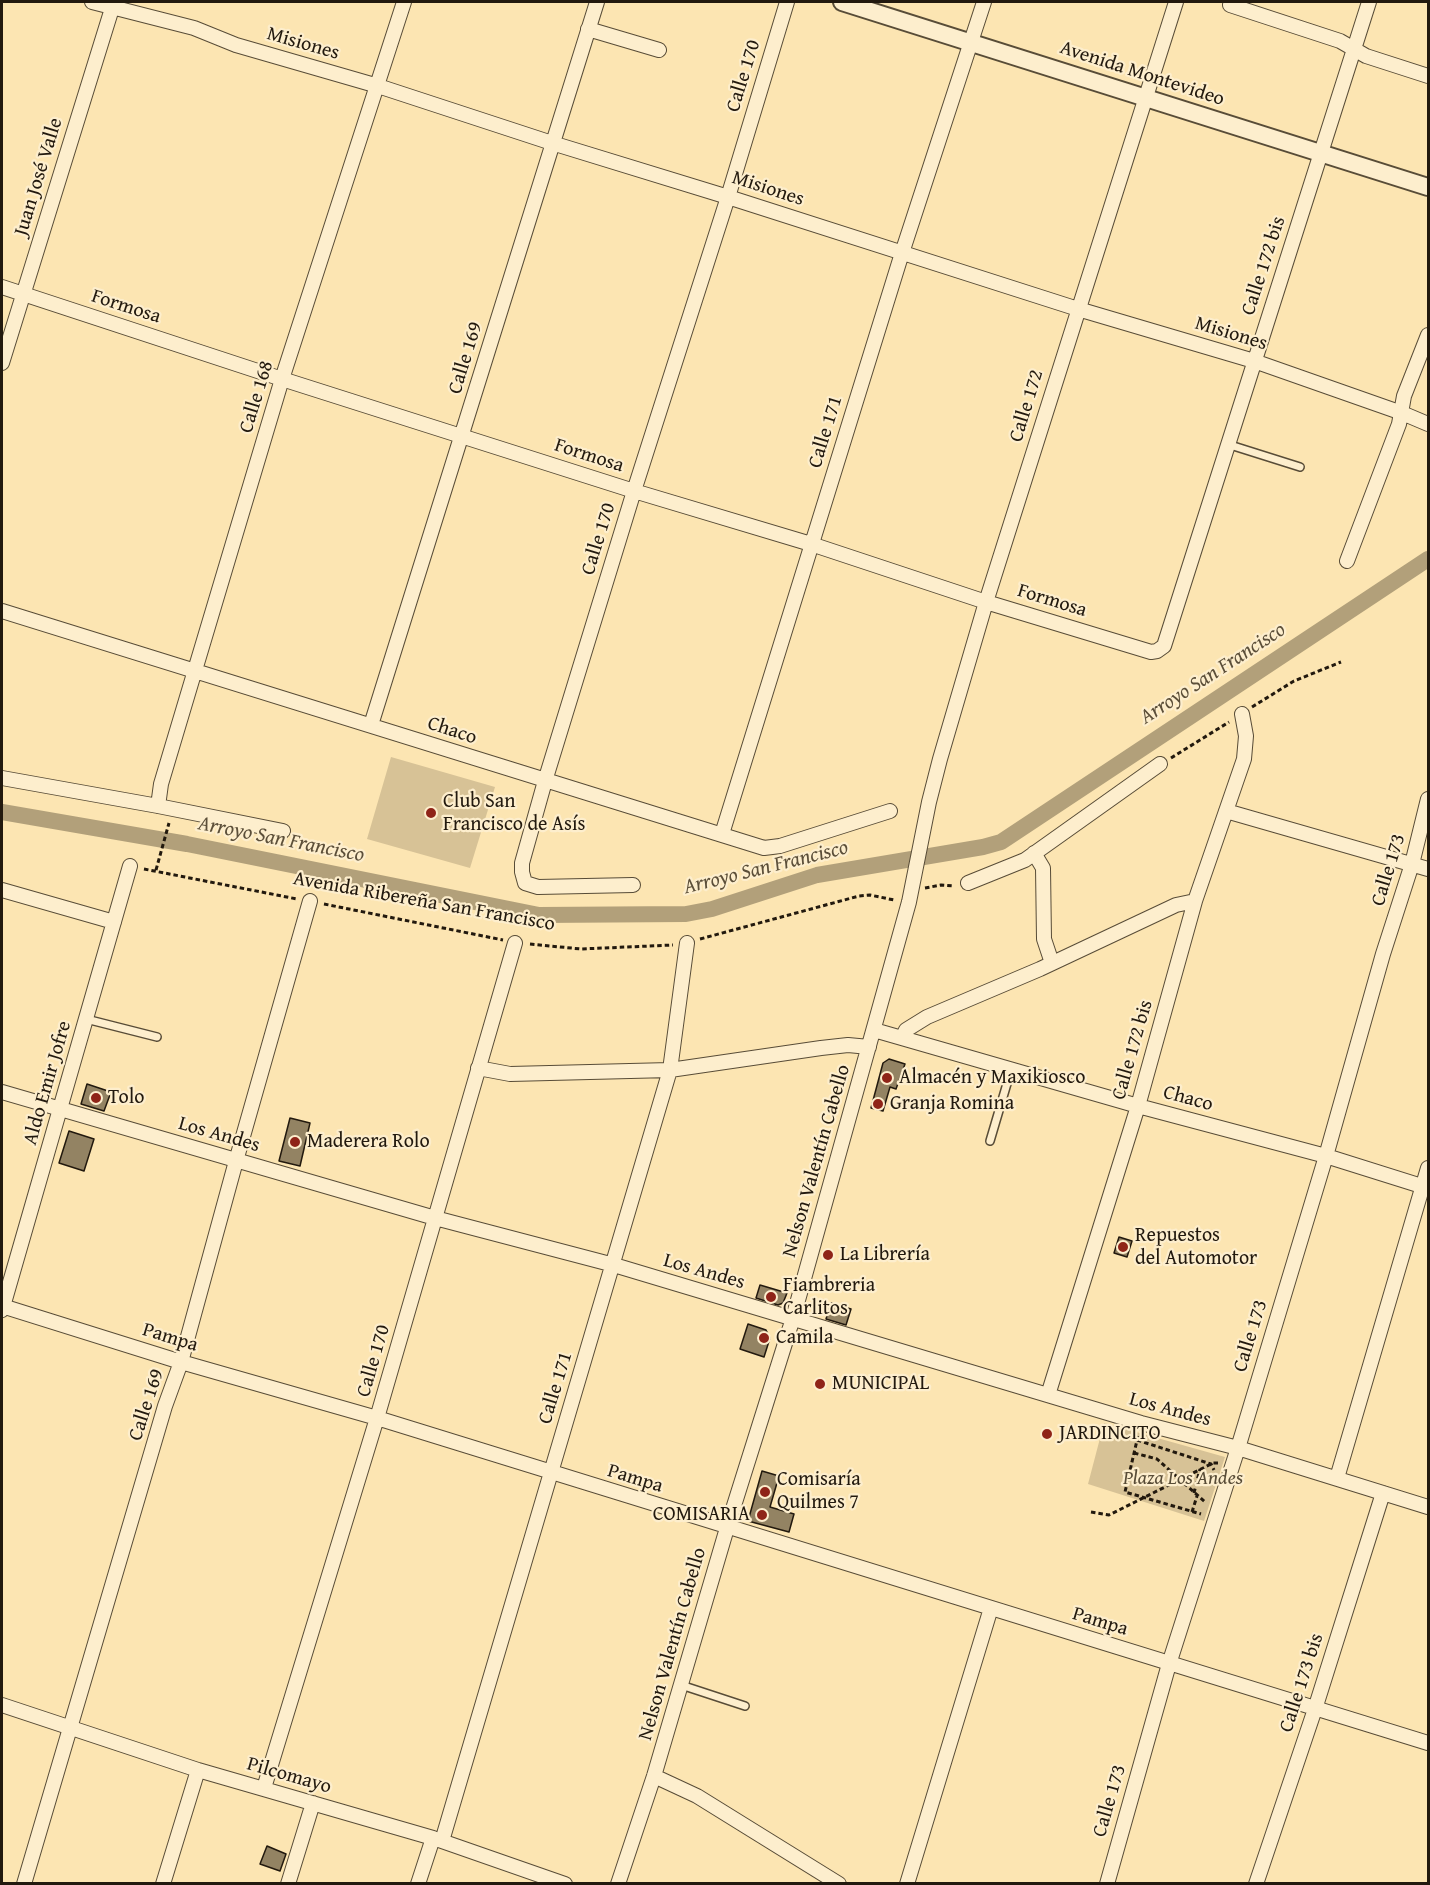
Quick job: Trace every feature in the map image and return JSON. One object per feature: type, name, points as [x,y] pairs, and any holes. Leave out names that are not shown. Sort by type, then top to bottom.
[{"type":"street","name":"Misiones","points":[[92,2],[113,4],[179,23],[236,45],[378,86],[1078,309],[1254,361],[1428,424]]},
{"type":"street","name":"Calle 168","points":[[158,806],[161,784],[282,379],[404,2]]},
{"type":"street","name":"Calle 169","points":[[371,725],[597,2]]},
{"type":"street","name":"Calle 170","points":[[633,885],[538,887],[525,883],[522,863],[634,491],[728,197],[787,2]]},
{"type":"street","name":"Avenida Montevideo","points":[[842,2],[1428,187]]},
{"type":"street","name":"Calle 171","points":[[722,834],[902,253],[984,2]]},
{"type":"street","name":"Calle 172","points":[[925,824],[940,759],[986,602],[1176,2]]},
{"type":"street","name":"Calle 172 bis","points":[[1164,646],[1369,2]]},
{"type":"street","name":"Juan José Valle","points":[[2,363],[113,4]]},
{"type":"street","points":[[1230,4],[1340,41],[1366,56],[1428,76]]},
{"type":"street","points":[[588,29],[659,50]]},
{"type":"street","name":"Formosa","points":[[2,287],[282,379],[634,491],[811,544],[986,602],[1151,652],[1164,646]]},
{"type":"street","points":[[1347,561],[1399,424],[1404,396],[1428,335]]},
{"type":"street","name":"Chaco","points":[[2,611],[753,845],[772,848],[890,812]]},
{"type":"street","name":"Calle 172 bis","points":[[1048,1395],[1138,1106],[1195,901],[1245,752],[1246,736],[1242,714]]},
{"type":"street","points":[[968,883],[1025,860],[1160,764]]},
{"type":"street","points":[[2,778],[283,831]]},
{"type":"street","name":"Calle 173","points":[[1107,1884],[1169,1664],[1234,1463],[1326,1156],[1383,954],[1412,864],[1428,799]]},
{"type":"street","points":[[1226,811],[1428,869]]},
{"type":"street","name":"Nelson Valentín Cabello","points":[[618,1884],[654,1776],[727,1528],[793,1318],[914,884],[925,824]]},
{"type":"street","points":[[1034,854],[1043,868],[1044,939],[1052,963]]},
{"type":"street","name":"Aldo Emir Jofre","points":[[2,1307],[130,866]]},
{"type":"street","points":[[2,890],[114,922]]},
{"type":"street","name":"Calle 169","points":[[24,1884],[165,1406],[181,1362],[310,901]]},
{"type":"street","points":[[902,1038],[906,1030],[927,1017],[1052,963],[1176,905],[1195,901]]},
{"type":"street","name":"Calle 170","points":[[264,1788],[377,1418],[515,943]]},
{"type":"street","name":"Calle 171","points":[[418,1884],[438,1840],[614,1265],[670,1070],[687,943]]},
{"type":"street","name":"Chaco","points":[[874,1030],[1138,1106],[1326,1156],[1426,1187]]},
{"type":"street","points":[[478,1068],[510,1074],[670,1070],[821,1048],[848,1045],[870,1047]]},
{"type":"street","name":"Los Andes","points":[[2,1092],[435,1218],[614,1265],[1141,1423],[1238,1448],[1428,1507]]},
{"type":"street","points":[[1337,1478],[1426,1187],[1428,1168]]},
{"type":"street","name":"Pampa","points":[[2,1307],[181,1362],[377,1418],[1428,1743]]},
{"type":"street","name":"Calle 173 bis","points":[[1256,1884],[1315,1709],[1383,1493]]},
{"type":"street","points":[[907,1884],[991,1608]]},
{"type":"street","name":"Pilcomayo","points":[[2,1705],[198,1770],[438,1840],[565,1884]]},
{"type":"street","points":[[163,1884],[198,1770]]},
{"type":"street","points":[[654,1776],[697,1796],[839,1884]]},
{"type":"street","points":[[288,1884],[313,1803]]},
{"type":"lane","points":[[1227,444],[1300,467]]},
{"type":"lane","points":[[86,1019],[157,1037]]},
{"type":"lane","points":[[990,1140],[1011,1070]]},
{"type":"lane","points":[[681,1685],[745,1706]]},
{"type":"path","points":[[156,870],[170,820]]},
{"type":"path","name":"Avenida Ribereña San Francisco","points":[[130,866],[515,943],[581,949],[687,943],[859,896],[870,895],[909,902]]},
{"type":"path","points":[[909,902],[921,905],[925,888],[968,883]]},
{"type":"path","points":[[1141,1423],[1125,1492],[1201,1514],[1208,1491]]},
{"type":"path","points":[[1137,1440],[1211,1464],[1234,1463]]},
{"type":"path","points":[[1134,1453],[1157,1459],[1205,1502]]},
{"type":"path","points":[[1091,1512],[1109,1515],[1211,1464]]},
{"type":"path","points":[[1211,1464],[1215,1468],[1211,1480]]},
{"type":"path","points":[[1192,1512],[1200,1469]]},
{"type":"green space","name":"Club San Francisco de Asís","points":[[391,757],[495,787],[470,868],[367,839]]},
{"type":"green space","name":"Plaza Los Andes","points":[[1104,1423],[1225,1457],[1204,1521],[1088,1484]]},
{"type":"building","points":[[889,1059],[905,1064],[896,1089],[890,1087],[883,1111],[871,1108],[883,1063]]},
{"type":"building","name":"Tolo","points":[[87,1084],[111,1092],[104,1111],[81,1104]]},
{"type":"building","name":"Maderera Rolo","points":[[290,1118],[310,1123],[300,1166],[279,1161]]},
{"type":"building","points":[[69,1131],[94,1139],[84,1171],[59,1163]]},
{"type":"building","name":"Repuestos del Automotor","points":[[1119,1237],[1132,1241],[1127,1257],[1114,1253]]},
{"type":"building","name":"Fiambreria Carlitos","points":[[760,1285],[787,1293],[783,1303],[778,1305],[756,1298]]},
{"type":"building","points":[[831,1303],[851,1309],[846,1325],[826,1319]]},
{"type":"building","points":[[748,1324],[766,1330],[770,1338],[764,1357],[740,1349]]},
{"type":"building","name":"Comisaría Quilmes 7","points":[[762,1471],[779,1476],[770,1507],[794,1514],[789,1532],[748,1521]]},
{"type":"building","points":[[267,1846],[286,1854],[280,1871],[260,1864]]},
{"type":"waterway","name":"Arroyo San Francisco","points":[[2,812],[187,844],[539,915],[686,914],[712,909],[817,875],[1001,842],[1428,559]]},
{"type":"place","name":"Club San Francisco de Asís","points":[[431,813]]},
{"type":"place","name":"Almacén y Maxikiosco","points":[[887,1078]]},
{"type":"place","name":"Tolo","points":[[96,1098]]},
{"type":"place","name":"Granja Romina","points":[[878,1104]]},
{"type":"place","name":"Maderera Rolo","points":[[295,1142]]},
{"type":"place","name":"Repuestos del Automotor","points":[[1123,1247]]},
{"type":"place","name":"La Librería","points":[[828,1255]]},
{"type":"place","name":"Fiambreria Carlitos","points":[[771,1297]]},
{"type":"place","name":"Camila","points":[[764,1338]]},
{"type":"place","name":"MUNICIPAL","points":[[820,1384]]},
{"type":"place","name":"JARDINCITO","points":[[1047,1434]]},
{"type":"place","name":"Comisaría Quilmes 7","points":[[765,1492]]},
{"type":"place","name":"COMISARIA","points":[[762,1515]]}]
